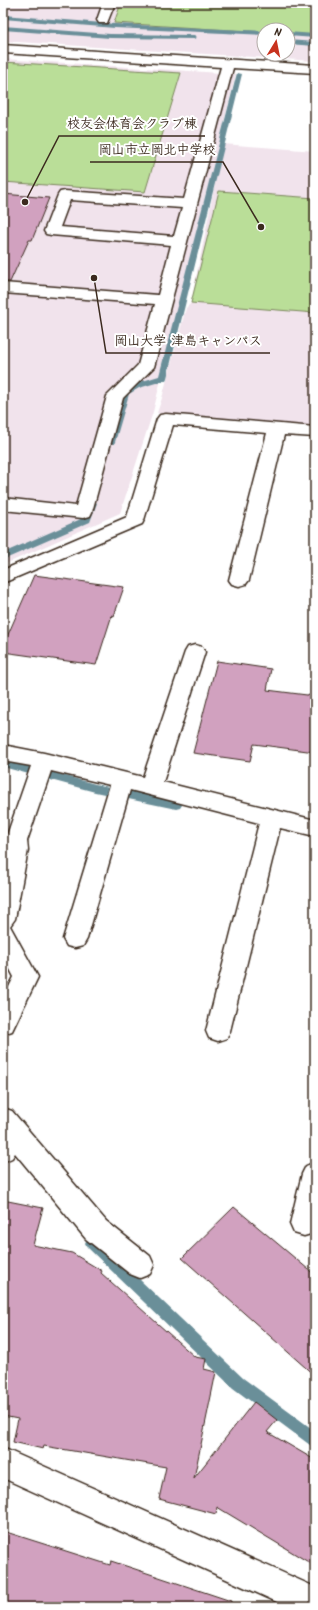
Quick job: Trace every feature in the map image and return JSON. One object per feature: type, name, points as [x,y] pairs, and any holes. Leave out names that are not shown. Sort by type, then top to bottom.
[{"type":"street","points":[[103,20],[109,3]]},
{"type":"street","points":[[3,49],[315,69]]},
{"type":"street","points":[[3,504],[83,512],[115,396],[146,367],[228,64]]},
{"type":"street","points":[[180,240],[51,231],[65,195],[190,204]]},
{"type":"street","points":[[3,288],[165,300]]},
{"type":"street","points":[[3,577],[134,520],[166,419],[315,432]]},
{"type":"street","points":[[239,580],[277,429]]},
{"type":"street","points":[[150,788],[195,652]]},
{"type":"street","points":[[3,753],[41,770],[119,789],[150,788],[271,819],[315,828]]},
{"type":"street","points":[[3,919],[17,850],[10,840],[41,770]]},
{"type":"street","points":[[75,939],[119,789]]},
{"type":"street","points":[[218,1031],[271,819]]},
{"type":"street","points":[[3,933],[26,977],[3,1024]]},
{"type":"street","points":[[6,1133],[96,1230],[140,1265]]},
{"type":"street","points":[[304,1224],[315,1174]]},
{"type":"street","points":[[3,1464],[315,1603]]},
{"type":"shaded area","points":[[3,3],[315,3],[315,61],[296,60],[296,22],[256,22],[256,57],[3,41]]},
{"type":"shaded area","points":[[3,59],[236,74],[153,412],[120,513],[3,565]]},
{"type":"shaded area","points":[[223,144],[315,151],[315,426],[157,413],[186,308],[191,303]]},
{"type":"green space","points":[[121,3],[315,3],[315,35],[296,34],[296,22],[256,22],[256,32],[114,23]]},
{"type":"green space","points":[[3,62],[181,73],[145,192],[3,182]]},
{"type":"green space","points":[[219,191],[315,198],[315,313],[191,303]]},
{"type":"building","points":[[3,194],[49,198],[32,240],[29,240],[10,282],[3,282]]},
{"type":"building","points":[[34,575],[124,587],[114,616],[112,615],[96,665],[3,652],[3,646]]},
{"type":"building","points":[[217,661],[271,669],[267,690],[315,696],[315,752],[254,744],[250,761],[193,753]]},
{"type":"building","points":[[3,1200],[43,1208],[33,1245],[72,1253],[102,1271],[101,1273],[195,1357],[206,1359],[204,1369],[216,1372],[194,1478],[254,1402],[277,1420],[267,1432],[315,1460],[315,1566],[217,1507],[216,1514],[159,1499],[166,1467],[44,1446],[43,1449],[13,1442],[18,1419],[3,1416]]},
{"type":"building","points":[[234,1207],[315,1275],[315,1376],[182,1258]]},
{"type":"building","points":[[3,1531],[110,1565],[111,1561],[231,1601],[231,1607],[3,1607]]},
{"type":"waterway","points":[[3,17],[115,26],[256,33]]},
{"type":"waterway","points":[[3,28],[110,36],[194,37]]},
{"type":"waterway","points":[[296,35],[315,36]]},
{"type":"waterway","points":[[296,43],[315,44]]},
{"type":"waterway","points":[[111,442],[125,393],[136,386],[163,378],[239,74]]},
{"type":"waterway","points":[[3,557],[87,520],[92,503]]},
{"type":"waterway","points":[[3,763],[95,788],[176,805]]},
{"type":"waterway","points":[[92,1243],[238,1383],[315,1440]]},
{"type":"place","name":"校友会体育会クラブ棟","points":[[25,202]]},
{"type":"place","name":"岡山市立岡北中学校","points":[[261,227]]},
{"type":"place","name":"岡山大学 津島キャンパス","points":[[94,278]]}]
